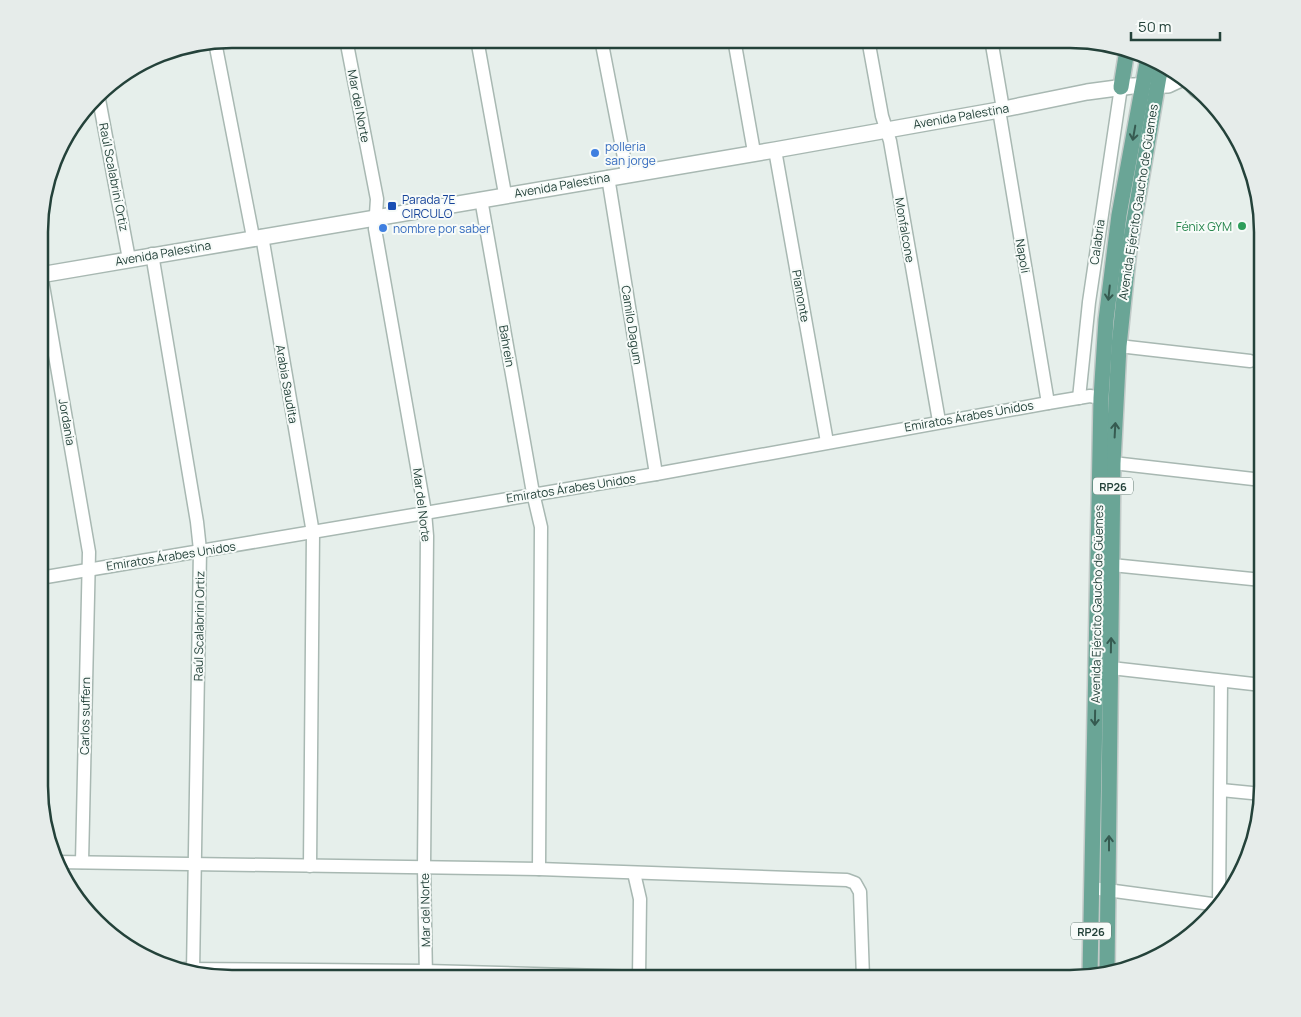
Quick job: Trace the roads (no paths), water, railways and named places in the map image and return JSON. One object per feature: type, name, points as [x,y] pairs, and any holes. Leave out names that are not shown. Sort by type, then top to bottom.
[{"type":"main road","points":[[1121,87],[1126,56]]},
{"type":"main road","name":"Avenida Ejército Gaucho de Güemes","points":[[1107,965],[1112,565],[1119,346],[1150,84],[1149,66]]},
{"type":"main road","name":"Avenida Ejército Gaucho de Güemes","points":[[1090,968],[1101,398],[1114,252],[1150,84],[1158,70]]},
{"type":"street","name":"Arabia Saudita","points":[[216,48],[257,237],[313,533],[310,866]]},
{"type":"street","name":"Mar del Norte","points":[[348,48],[377,199],[375,229],[425,512],[428,561],[424,868],[426,970]]},
{"type":"street","points":[[479,48],[505,194]]},
{"type":"street","points":[[604,48],[627,173]]},
{"type":"street","points":[[736,48],[754,152]]},
{"type":"street","name":"Monfalcone","points":[[870,48],[882,116],[887,129],[939,421]]},
{"type":"street","name":"Napoli","points":[[992,48],[1048,403]]},
{"type":"street","name":"Avenida Palestina","points":[[48,274],[152,254],[627,173],[775,150],[1121,87],[1150,84],[1168,85],[1175,81]]},
{"type":"street","name":"Calabria","points":[[1079,398],[1089,302],[1121,87]]},
{"type":"street","name":"Raúl Scalabrini Ortiz","points":[[100,104],[129,259]]},
{"type":"street","name":"Piamonte","points":[[775,150],[827,442]]},
{"type":"street","name":"Camilo Dagum","points":[[608,177],[656,474]]},
{"type":"street","name":"Bahrein","points":[[480,199],[533,493],[541,527],[539,869]]},
{"type":"street","name":"Raúl Scalabrini Ortiz","points":[[152,254],[197,522],[200,550],[195,866],[189,964]]},
{"type":"street","name":"Jordania","points":[[48,315],[89,552],[88,569]]},
{"type":"street","points":[[1119,346],[1250,361]]},
{"type":"street","name":"Emiratos Árabes Unidos","points":[[48,576],[200,550],[313,533],[533,493],[656,474],[939,421],[1079,398],[1101,398]]},
{"type":"street","points":[[1114,463],[1254,479]]},
{"type":"street","points":[[1112,565],[1254,579]]},
{"type":"street","name":"Carlos suffern","points":[[82,862],[88,569]]},
{"type":"street","points":[[1111,668],[1254,684]]},
{"type":"street","points":[[1219,892],[1221,681]]},
{"type":"street","points":[[1221,790],[1253,793]]},
{"type":"street","points":[[65,862],[195,866],[539,869],[838,879],[855,883],[860,892],[862,903],[862,970]]},
{"type":"street","points":[[634,873],[640,899],[639,970]]},
{"type":"street","points":[[1092,888],[1210,904]]},
{"type":"place","name":"polleria san jorge","points":[[595,153]]},
{"type":"place","name":"Parada 7E CIRCULO","points":[[392,206]]},
{"type":"place","name":"Fénix GYM","points":[[1242,226]]},
{"type":"place","name":"nombre por saber","points":[[383,228]]}]
